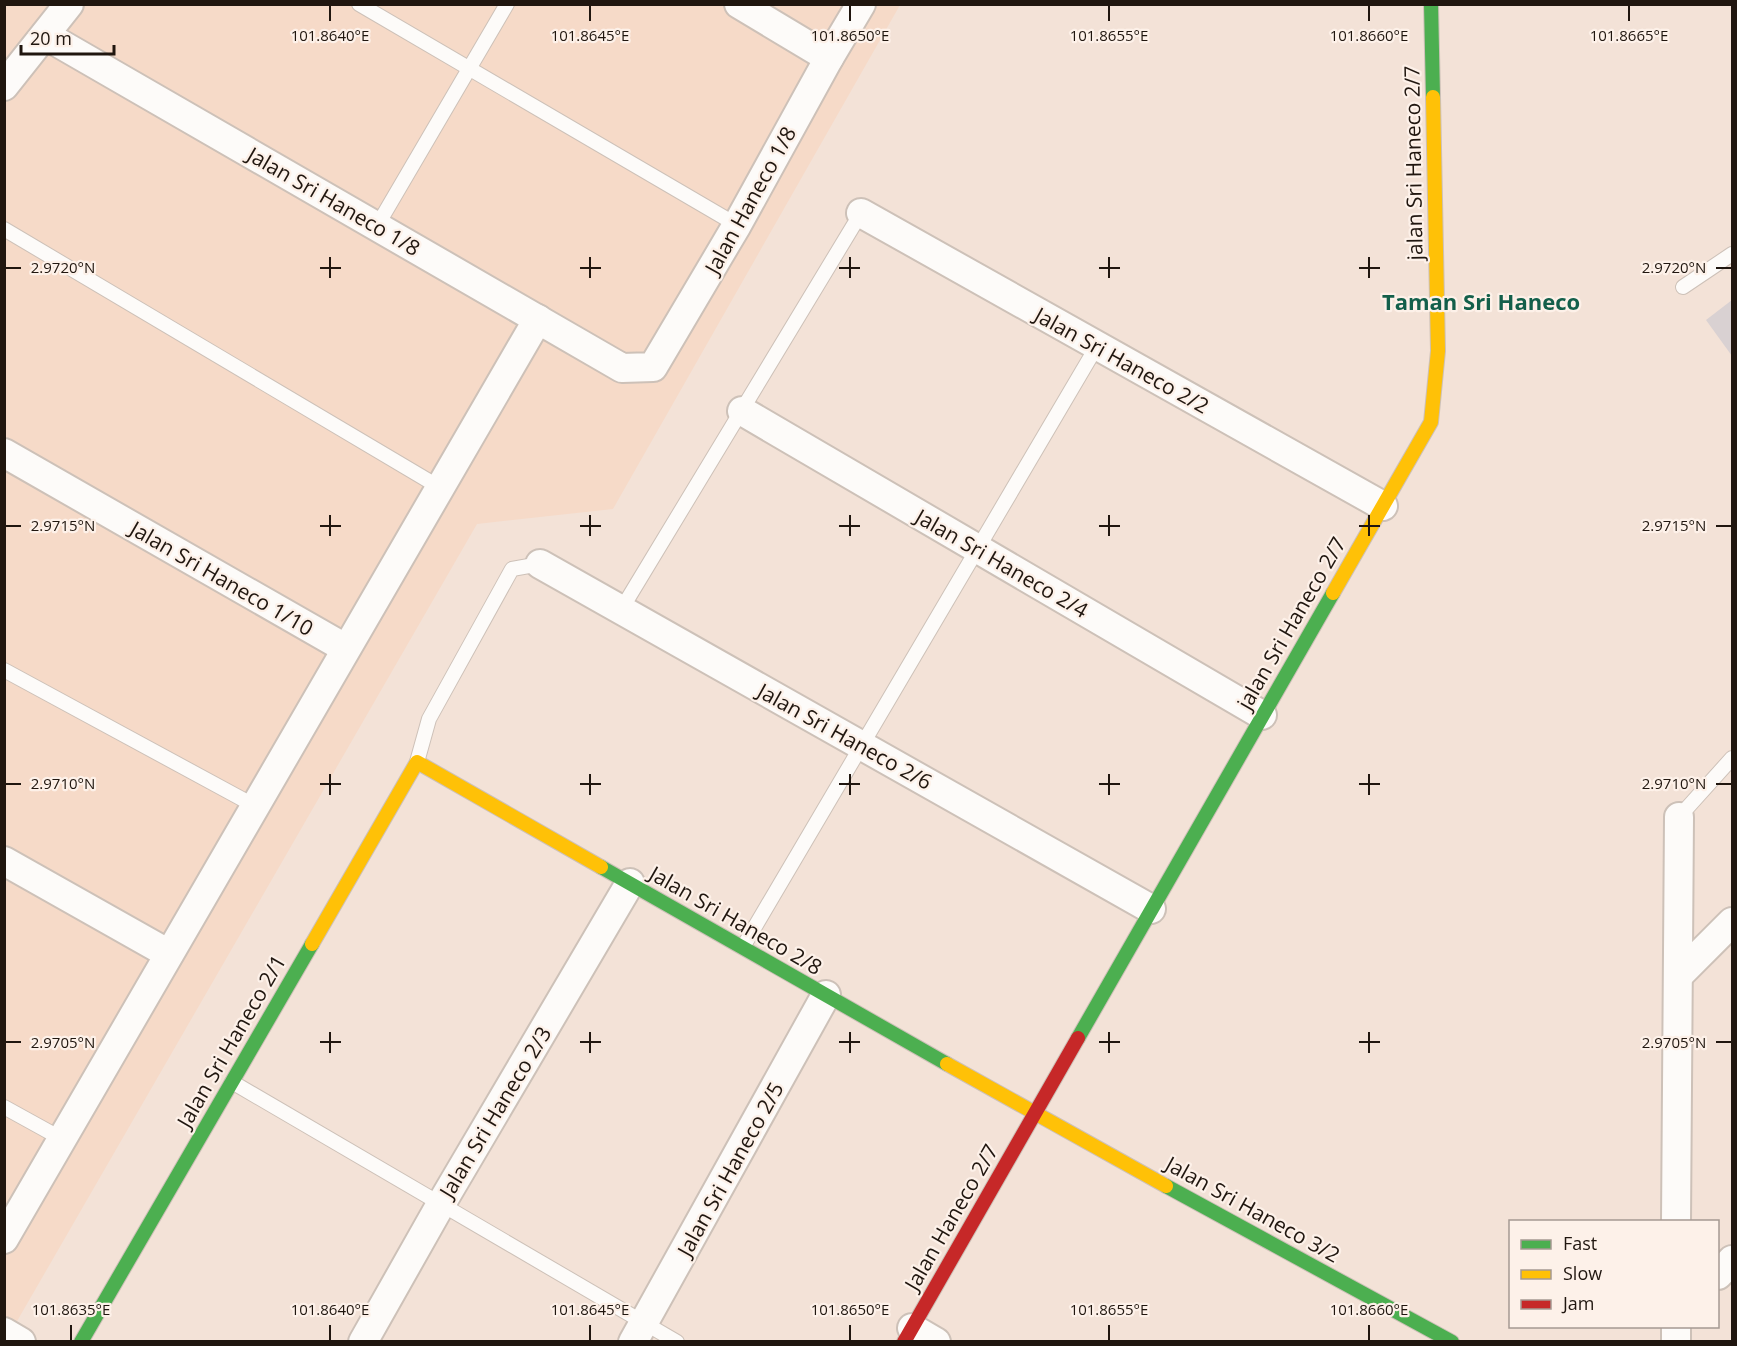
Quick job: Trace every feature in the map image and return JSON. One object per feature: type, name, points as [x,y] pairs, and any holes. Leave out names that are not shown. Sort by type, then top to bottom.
[{"type":"street","points":[[4,86],[69,4]]},
{"type":"street","points":[[739,4],[829,58]]},
{"type":"street","name":"Jalan Haneco 1/8","points":[[622,368],[653,367],[737,225],[861,4]]},
{"type":"street","name":"jalan Sri Haneco 2/7","points":[[1034,1114],[1431,422],[1438,351],[1431,4]]},
{"type":"street","name":"Jalan Sri Haneco 1/8","points":[[45,35],[622,368]]},
{"type":"street","name":"Jalan Sri Haneco 2/2","points":[[861,213],[1383,506]]},
{"type":"street","points":[[4,1239],[538,319]]},
{"type":"street","name":"Jalan Sri Haneco 2/4","points":[[742,411],[1262,716]]},
{"type":"street","name":"Jalan Sri Haneco 1/10","points":[[4,453],[345,648]]},
{"type":"street","name":"Jalan Sri Haneco 2/6","points":[[540,564],[1151,909]]},
{"type":"street","name":"Jalan Sri Haneco 2/8","points":[[417,762],[1034,1114]]},
{"type":"street","name":"Jalan Sri Haneco 2/1","points":[[81,1341],[417,762]]},
{"type":"street","points":[[1677,1220],[1679,817]]},
{"type":"street","points":[[4,861],[169,954]]},
{"type":"street","name":"Jalan Sri Haneco 2/3","points":[[363,1341],[630,883]]},
{"type":"street","points":[[1678,976],[1732,922]]},
{"type":"street","name":"Jalan Sri Haneco 2/5","points":[[639,1332],[826,995]]},
{"type":"street","name":"Jalan Haneco 2/7","points":[[917,1337],[1034,1114]]},
{"type":"street","name":"Jalan Sri Haneco 3/2","points":[[1034,1114],[1452,1341]]},
{"type":"street","points":[[1719,1274],[1732,1260]]},
{"type":"street","points":[[4,1332],[21,1341]]},
{"type":"lane","points":[[359,4],[737,225]]},
{"type":"lane","points":[[377,226],[507,4]]},
{"type":"lane","points":[[621,610],[861,213]]},
{"type":"lane","points":[[4,229],[439,487]]},
{"type":"lane","points":[[1683,287],[1732,254]]},
{"type":"lane","points":[[743,947],[1097,346]]},
{"type":"lane","points":[[417,762],[429,719],[512,569],[540,564]]},
{"type":"lane","points":[[4,670],[255,806]]},
{"type":"lane","points":[[1679,817],[1732,758]]},
{"type":"lane","points":[[232,1082],[441,1204],[639,1332],[677,1341]]},
{"type":"lane","points":[[4,1107],[62,1139]]},
{"type":"shaded area","points":[[5,5],[900,5],[613,509],[477,524],[5,1342]]},
{"type":"building","points":[[1732,300],[1732,356],[1706,320]]},
{"type":"traffic: fast","points":[[1431,4],[1433,97]]},
{"type":"traffic: fast","points":[[1078,1038],[1333,593]]},
{"type":"traffic: fast","points":[[601,867],[947,1064]]},
{"type":"traffic: fast","points":[[81,1342],[312,944]]},
{"type":"traffic: fast","points":[[1166,1186],[1452,1342]]},
{"type":"traffic: slow","points":[[1333,593],[1431,422],[1438,351],[1433,97]]},
{"type":"traffic: slow","points":[[312,944],[417,762],[601,867]]},
{"type":"traffic: slow","points":[[947,1064],[1166,1186]]},
{"type":"traffic: jam","points":[[904,1342],[1078,1038]]},
{"type":"district","name":"Taman Sri Haneco","points":[[1481,301]]}]
